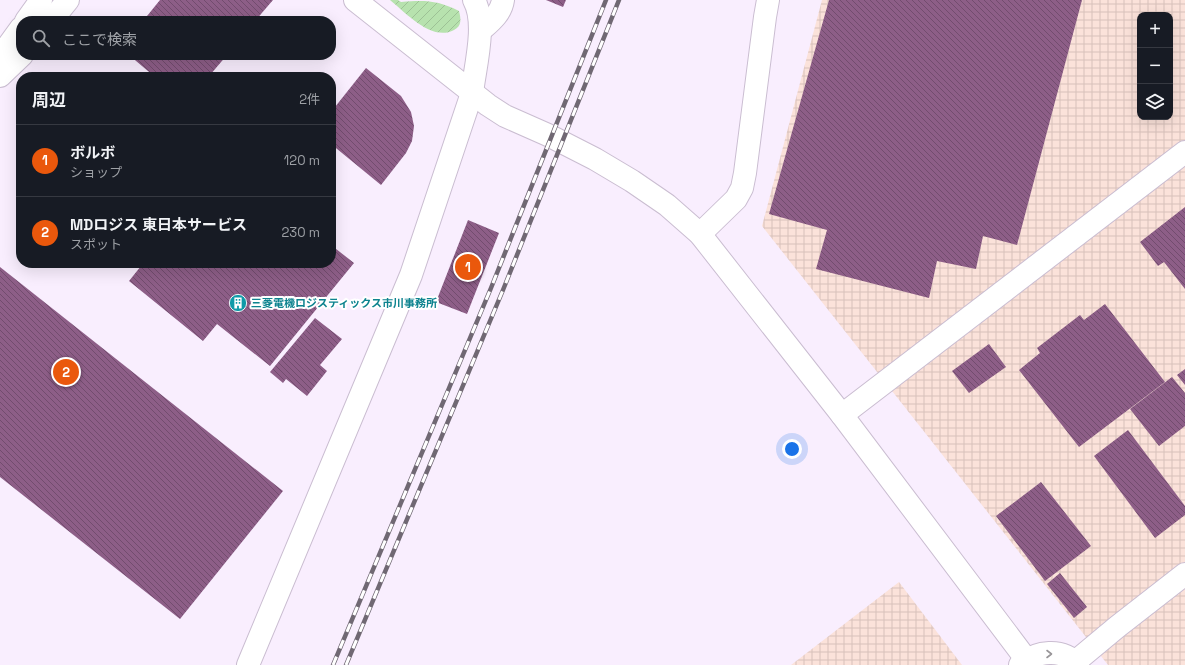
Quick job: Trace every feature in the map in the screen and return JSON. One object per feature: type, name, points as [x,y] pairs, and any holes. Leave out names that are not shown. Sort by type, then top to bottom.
[{"type":"main road","points":[[30,16],[41,0]]},
{"type":"main road","points":[[55,16],[68,0]]},
{"type":"main road","points":[[355,0],[472,93],[505,116],[548,135],[595,159],[632,181],[667,204],[700,234],[842,415],[1023,662],[1039,654],[1051,653],[1064,656],[1076,664],[1117,626],[1185,574]]},
{"type":"main road","points":[[248,665],[411,275],[472,93],[480,31],[480,16],[474,0]]},
{"type":"main road","points":[[480,31],[495,18],[503,0]]},
{"type":"main road","points":[[700,234],[736,199],[742,188],[764,17],[768,0]]},
{"type":"main road","points":[[0,57],[16,35]]},
{"type":"main road","points":[[0,76],[17,60]]},
{"type":"main road","points":[[842,415],[1185,152]]},
{"type":"shaded area","points":[[822,0],[1185,0],[1185,665],[1108,665],[762,226]]},
{"type":"shaded area","points":[[899,582],[962,665],[791,665]]},
{"type":"green space","points":[[390,0],[398,0],[401,2],[431,2],[444,5],[459,11],[460,24],[454,30],[446,33],[428,29],[411,18]]},
{"type":"building","points":[[160,0],[273,0],[259,16],[147,16]]},
{"type":"building","points":[[546,0],[566,0],[563,7]]},
{"type":"building","points":[[829,0],[1082,0],[1017,245],[983,236],[976,269],[937,261],[929,298],[816,269],[827,230],[769,214]]},
{"type":"building","points":[[135,60],[223,60],[213,72],[149,72]]},
{"type":"building","points":[[366,68],[401,96],[411,112],[414,126],[412,141],[406,153],[381,185],[336,148],[336,106]]},
{"type":"building","points":[[1185,207],[1185,289],[1164,262],[1158,266],[1140,242]]},
{"type":"building","points":[[468,220],[499,233],[467,314],[436,302]]},
{"type":"building","name":"三菱電機ロジスティックス市川事務所","points":[[336,249],[354,263],[270,366],[217,324],[203,341],[129,281],[139,268],[336,268]]},
{"type":"building","points":[[0,267],[283,491],[180,619],[0,477]]},
{"type":"building","points":[[1105,304],[1165,382],[1079,447],[1019,370],[1040,353],[1037,348],[1080,315],[1084,320]]},
{"type":"building","points":[[315,318],[342,339],[320,365],[327,371],[307,396],[286,379],[283,383],[270,372]]},
{"type":"building","points":[[989,344],[1006,367],[969,393],[952,371]]},
{"type":"building","points":[[1185,369],[1185,385],[1177,375]]},
{"type":"building","points":[[1172,377],[1185,393],[1185,426],[1159,446],[1130,409]]},
{"type":"building","points":[[1128,430],[1185,506],[1185,515],[1155,538],[1094,456]]},
{"type":"building","points":[[1041,482],[1091,546],[1045,581],[996,516]]},
{"type":"building","points":[[1060,573],[1087,607],[1074,618],[1047,584]]},
{"type":"railway","points":[[333,665],[491,288],[606,0]]},
{"type":"railway","points":[[346,665],[503,290],[619,0]]},
{"type":"place","name":"ボルボ","points":[[468,267]]},
{"type":"place","name":"三菱電機ロジスティックス市川事務所","points":[[238,303]]},
{"type":"place","name":"MDロジス 東日本サービス","points":[[66,372]]}]
